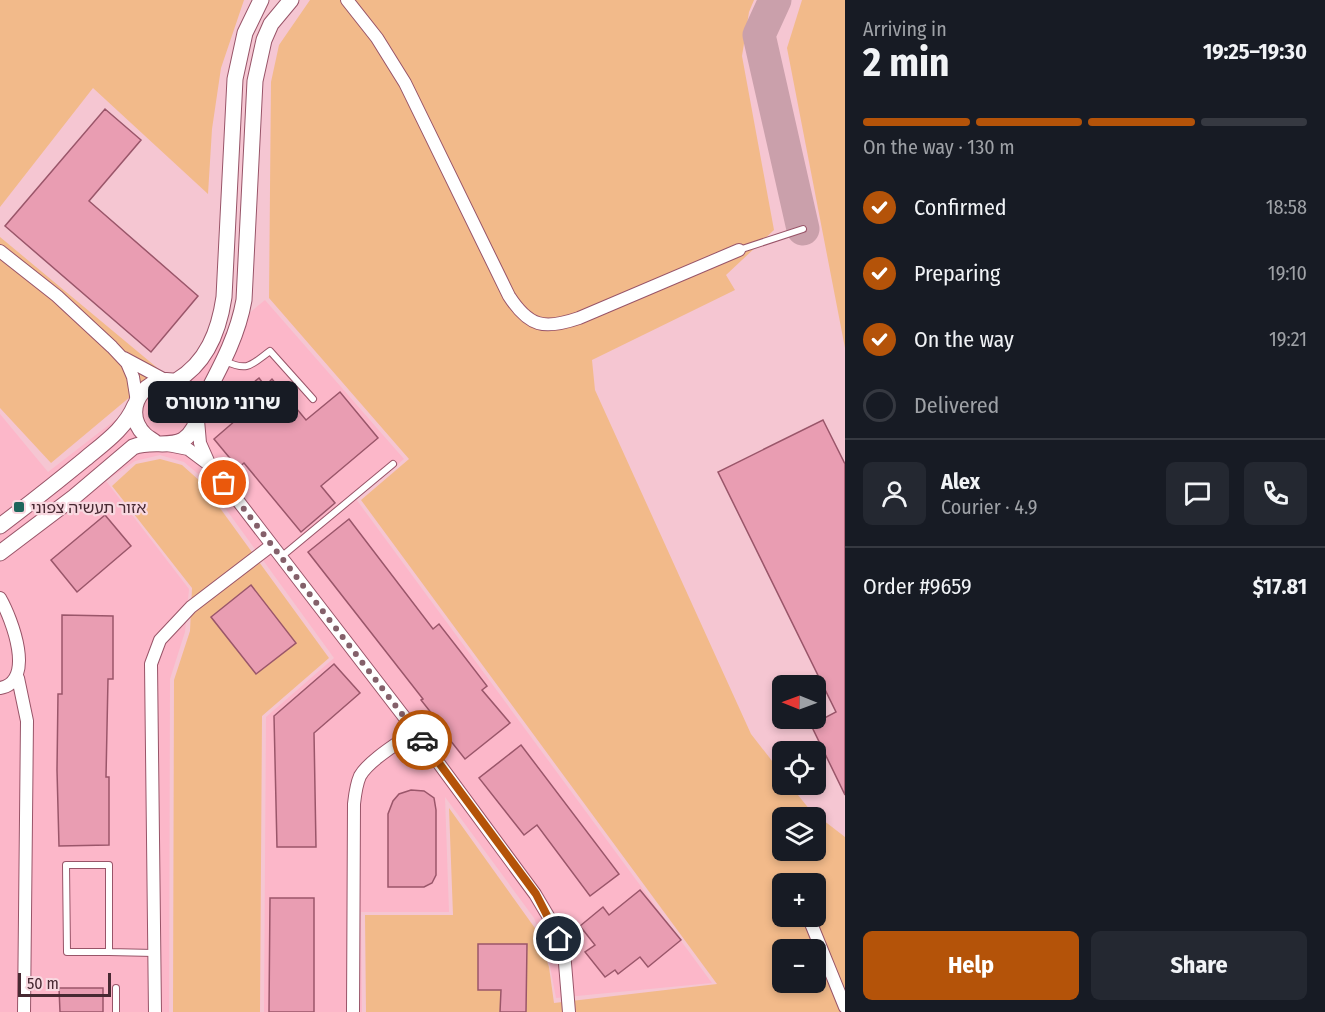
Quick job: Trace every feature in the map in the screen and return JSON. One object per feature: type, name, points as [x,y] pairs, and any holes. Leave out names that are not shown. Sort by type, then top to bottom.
[{"type":"street","points":[[0,526],[118,431],[130,417],[140,394],[148,386],[187,375],[207,352],[221,315],[224,297],[235,79],[245,33],[261,0]]},
{"type":"street","points":[[0,553],[74,497],[134,447],[144,443],[162,443],[186,438],[192,432],[241,319],[244,300],[255,81],[264,40],[271,24],[291,0]]},
{"type":"street","points":[[340,0],[355,11]]},
{"type":"street","points":[[347,0],[377,38],[405,83],[509,296],[520,312],[531,321],[560,324],[579,318],[740,250]]},
{"type":"street","points":[[0,251],[87,323],[127,363],[133,377],[136,421],[144,435],[162,443],[188,449],[212,467]]},
{"type":"street","points":[[118,354],[192,392],[198,414],[200,443],[212,467],[415,731],[536,894],[554,926],[564,951],[569,1012]]},
{"type":"street","points":[[155,1012],[151,664],[160,640],[191,607],[272,545]]},
{"type":"street","points":[[0,598],[14,628],[19,659],[18,678],[27,721],[24,1012]]},
{"type":"street","points":[[0,688],[7,687],[18,678]]},
{"type":"street","points":[[353,1012],[354,804],[356,790],[360,777],[367,768],[415,731]]},
{"type":"street","points":[[812,927],[845,1007]]},
{"type":"lane","points":[[740,250],[803,229]]},
{"type":"lane","points":[[224,361],[237,367],[248,367],[270,351],[313,399]]},
{"type":"lane","points":[[281,557],[393,464]]},
{"type":"lane","points":[[109,952],[109,865],[66,865],[67,952],[154,953]]},
{"type":"lane","points":[[116,988],[116,1012]]},
{"type":"shaded area","points":[[0,0],[244,0],[221,68],[212,129],[208,194],[93,88],[0,207]]},
{"type":"shaded area","points":[[310,0],[754,0],[749,12],[742,56],[774,230],[726,275],[735,290],[592,360],[595,390],[751,734],[772,761],[772,795],[798,795],[808,807],[772,807],[772,861],[826,861],[826,822],[845,837],[845,1012],[366,1012],[365,915],[453,915],[449,808],[537,931],[549,967],[554,1003],[717,984],[361,500],[409,459],[269,298],[271,82],[279,45]]},
{"type":"shaded area","points":[[802,0],[845,0],[845,348],[787,48]]},
{"type":"shaded area","points":[[0,237],[161,371],[51,463],[0,408]]},
{"type":"shaded area","name":"אזור תעשיה צפוני","points":[[265,300],[404,459],[356,499],[712,983],[556,998],[547,950],[534,918],[445,797],[449,912],[361,912],[362,1012],[264,1012],[266,717],[334,658],[204,479],[184,462],[160,455],[135,461],[106,481],[189,589],[185,632],[170,679],[169,1012],[0,1012],[0,414],[48,472],[185,366]]},
{"type":"shaded area","points":[[160,459],[182,465],[201,482],[329,658],[262,716],[260,1012],[173,1012],[174,680],[190,631],[192,588],[112,486],[136,464]]},
{"type":"building","points":[[105,109],[141,140],[89,201],[198,296],[151,352],[5,226]]},
{"type":"building","points":[[259,378],[265,386],[272,379],[306,420],[340,392],[378,438],[321,486],[335,503],[301,532],[244,463],[238,468],[214,439],[243,414],[232,400]]},
{"type":"building","points":[[823,420],[845,464],[845,795],[826,756],[826,741],[819,741],[813,729],[826,729],[826,717],[836,712],[826,692],[826,675],[818,675],[718,472]]},
{"type":"building","points":[[105,515],[131,546],[77,592],[51,560]]},
{"type":"building","points":[[349,519],[433,629],[439,624],[487,686],[482,690],[510,723],[465,759],[421,700],[423,699],[308,552]]},
{"type":"building","points":[[251,585],[296,643],[256,674],[211,617]]},
{"type":"building","points":[[62,615],[113,616],[113,679],[108,679],[106,777],[109,777],[109,845],[59,846],[57,770],[58,694],[62,694]]},
{"type":"building","points":[[334,664],[360,693],[314,733],[316,847],[277,847],[274,716]]},
{"type":"building","points":[[521,745],[619,874],[590,896],[537,825],[524,835],[479,778]]},
{"type":"building","points":[[411,790],[424,791],[434,798],[436,875],[432,883],[424,887],[388,887],[388,814],[393,801],[399,794]]},
{"type":"building","points":[[640,890],[681,940],[648,967],[640,957],[618,974],[615,970],[605,977],[585,952],[595,945],[580,926],[603,907],[609,915]]},
{"type":"building","points":[[270,898],[314,898],[314,1012],[269,1012]]},
{"type":"building","points":[[478,944],[527,944],[526,1012],[500,1012],[501,990],[478,990]]},
{"type":"building","points":[[59,988],[103,988],[103,1012],[60,1012]]},
{"type":"taxiway","points":[[775,0],[759,35],[803,229]]},
{"type":"way so far","points":[[224,483],[422,740]]},
{"type":"place","name":"שרוני מוטורס","points":[[224,483]]},
{"type":"place","name":"אזור תעשיה צפוני","points":[[19,507]]},
{"type":"route","points":[[422,740],[536,894],[559,939]]}]
